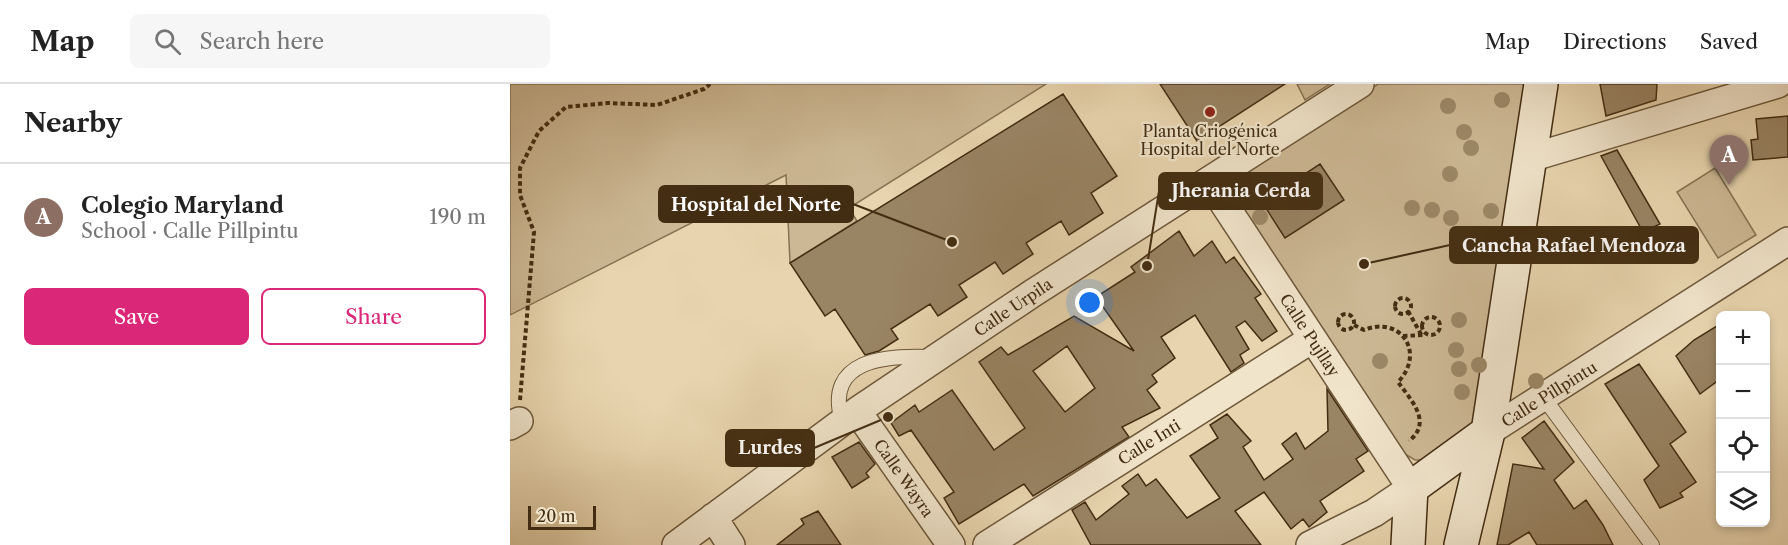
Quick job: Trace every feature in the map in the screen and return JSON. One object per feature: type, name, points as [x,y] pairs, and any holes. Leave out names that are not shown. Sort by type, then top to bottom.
[{"type":"street","name":"Calle Urpila","points":[[676,545],[849,416],[1033,293],[1360,84]]},
{"type":"street","points":[[1461,545],[1488,432],[1541,84]]},
{"type":"street","points":[[1530,158],[1778,84]]},
{"type":"street","name":"Calle Pujllay","points":[[1209,181],[1411,488]]},
{"type":"street","name":"Calle Pillpintu","points":[[1310,545],[1374,513],[1488,432],[1788,241]]},
{"type":"street","name":"Calle Inti","points":[[987,545],[1312,339]]},
{"type":"street","name":"Calle Wayra","points":[[849,416],[951,545]]},
{"type":"street","points":[[1408,545],[1411,488]]},
{"type":"street","points":[[713,517],[731,545]]},
{"type":"lane","points":[[1544,398],[1652,545]]},
{"type":"path","points":[[514,424],[534,232],[520,195],[520,168],[539,131],[566,107],[608,103],[657,105],[704,89],[710,84]]},
{"type":"path","points":[[1398,300],[1408,300],[1411,304],[1408,311],[1404,313],[1397,310],[1398,300]]},
{"type":"path","points":[[1408,311],[1424,335]]},
{"type":"path","points":[[1343,315],[1349,315],[1354,320],[1354,325],[1348,330],[1343,330],[1338,321],[1343,315]]},
{"type":"path","points":[[1354,325],[1364,330],[1384,326],[1403,336],[1424,335],[1435,334],[1439,330],[1436,319],[1427,318],[1424,322],[1422,327],[1424,335]]},
{"type":"path","points":[[1389,456],[1413,439],[1421,421],[1418,409],[1398,382],[1410,365],[1408,345],[1403,336]]},
{"type":"shaded area","points":[[510,84],[1046,84],[849,208],[857,221],[790,263],[786,175],[510,315]]},
{"type":"shaded area","points":[[1297,84],[1330,84],[1305,100]]},
{"type":"shaded area","points":[[1378,84],[1528,84],[1476,421],[1422,460],[1415,460],[1403,453],[1235,198],[1235,187],[1244,172]]},
{"type":"shaded area","points":[[1715,168],[1756,235],[1718,258],[1677,192]]},
{"type":"building","name":"Planta Criogénica Hospital del Norte","points":[[1160,84],[1285,84],[1197,141]]},
{"type":"building","points":[[1600,84],[1657,84],[1656,100],[1606,116]]},
{"type":"building","points":[[1063,94],[1117,176],[1091,193],[1103,213],[1069,235],[1061,221],[1026,243],[1033,254],[1003,274],[995,262],[959,285],[967,297],[938,316],[930,304],[891,329],[898,339],[879,351],[865,355],[835,309],[825,316],[790,263]]},
{"type":"building","points":[[1788,116],[1788,157],[1753,160],[1751,140],[1758,139],[1756,119]]},
{"type":"building","points":[[1617,150],[1660,224],[1643,232],[1601,156]]},
{"type":"building","points":[[1320,164],[1344,200],[1285,238],[1262,202]]},
{"type":"building","points":[[1179,231],[1194,256],[1212,241],[1226,263],[1234,257],[1261,294],[1255,298],[1277,331],[1262,341],[1245,321],[1236,327],[1249,349],[1240,355],[1244,363],[1231,372],[1195,315],[1161,337],[1175,358],[1152,375],[1157,382],[1147,390],[1160,408],[1122,427],[1129,437],[1033,496],[1024,484],[959,524],[944,498],[954,492],[911,430],[899,436],[891,423],[915,405],[919,412],[952,390],[994,450],[1025,428],[979,362],[1001,347],[1008,355],[1074,316],[1134,351],[1096,297],[1135,272],[1131,267]],"holes":[[[1067,346],[1095,388],[1065,412],[1033,371]]]},
{"type":"building","points":[[1716,326],[1716,382],[1700,394],[1676,356],[1694,340]]},
{"type":"building","points":[[1639,364],[1686,432],[1670,444],[1696,482],[1680,493],[1683,497],[1660,508],[1644,480],[1659,466],[1605,384]]},
{"type":"building","points":[[1327,389],[1368,451],[1356,459],[1364,471],[1320,501],[1327,512],[1309,527],[1303,519],[1291,529],[1264,492],[1235,511],[1261,545],[1091,545],[1072,510],[1085,502],[1096,520],[1129,494],[1122,486],[1138,474],[1146,486],[1156,479],[1187,518],[1220,498],[1190,456],[1218,438],[1210,425],[1227,414],[1251,441],[1243,447],[1264,480],[1293,459],[1282,444],[1296,433],[1305,449],[1328,431]]},
{"type":"building","points":[[1544,421],[1574,462],[1554,480],[1574,509],[1586,500],[1613,545],[1537,545],[1529,532],[1508,545],[1497,545],[1513,464],[1544,469],[1522,438]]},
{"type":"building","points":[[859,442],[875,464],[866,473],[869,477],[852,488],[832,457]]},
{"type":"building","points":[[818,511],[841,545],[777,545],[804,524],[801,519]]},
{"type":"place","name":"Planta Criogénica Hospital del Norte","points":[[1210,112]]},
{"type":"place","name":"Colegio Maryland","points":[[1729,185]]},
{"type":"place","name":"Hospital del Norte","points":[[952,242]]},
{"type":"place","name":"Cancha Rafael Mendoza","points":[[1364,264]]},
{"type":"place","name":"Jherania Cerda","points":[[1147,266]]},
{"type":"place","name":"Lurdes","points":[[888,417]]}]
